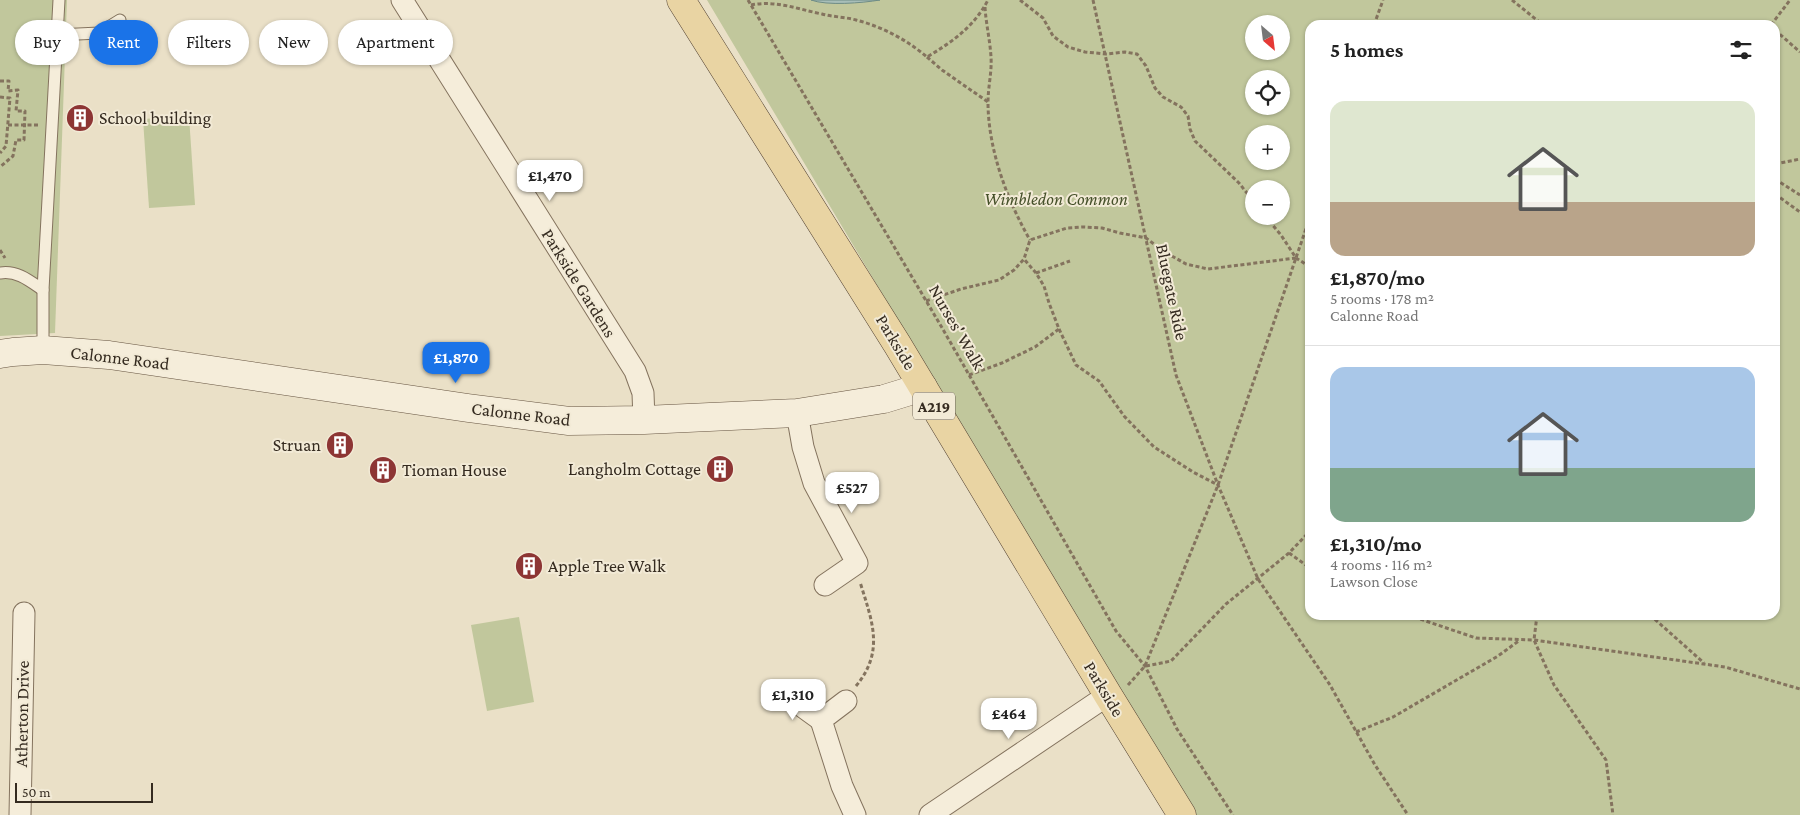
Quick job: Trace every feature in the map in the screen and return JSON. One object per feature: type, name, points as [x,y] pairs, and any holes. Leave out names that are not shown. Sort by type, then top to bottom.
[{"type":"main road","name":"Parkside","points":[[682,0],[898,344],[1182,815]]},
{"type":"street","name":"Parkside Gardens","points":[[402,0],[635,371],[643,393],[644,420]]},
{"type":"street","name":"Calonne Road","points":[[0,354],[43,350],[109,355],[569,421],[644,420],[797,413],[884,399],[923,387]]},
{"type":"street","points":[[797,413],[803,447],[814,483],[857,563],[825,585]]},
{"type":"street","name":"Atherton Drive","points":[[20,815],[24,613]]},
{"type":"street","points":[[786,694],[821,720],[842,786],[855,815]]},
{"type":"street","points":[[930,815],[1108,695]]},
{"type":"street","points":[[821,720],[846,702]]},
{"type":"lane","points":[[58,20],[59,0]]},
{"type":"lane","points":[[43,350],[43,290],[55,65]]},
{"type":"lane","points":[[0,273],[11,272],[25,278],[43,290]]},
{"type":"path","name":"Nurses' Walk","points":[[748,0],[926,301],[1116,631],[1146,666],[1177,729],[1233,815]]},
{"type":"path","points":[[927,57],[956,40],[972,24],[988,0]]},
{"type":"path","points":[[1020,0],[1043,18],[1053,36],[1068,47],[1085,52],[1106,54],[1125,52],[1137,54],[1146,66],[1155,88],[1163,96],[1181,107],[1188,116],[1190,129],[1195,141],[1245,191]]},
{"type":"path","name":"Bluegate Ride","points":[[1093,0],[1176,375],[1218,485],[1258,579],[1330,685],[1356,732],[1408,815]]},
{"type":"path","points":[[1376,20],[1383,0]]},
{"type":"path","points":[[1512,0],[1537,20]]},
{"type":"path","points":[[1775,20],[1790,0]]},
{"type":"path","points":[[751,5],[762,2],[788,4],[821,14],[856,20],[886,30],[904,40],[942,70],[988,102]]},
{"type":"path","points":[[926,301],[961,289],[999,280],[1014,270],[1024,259],[1030,240],[1016,216],[1002,181],[990,126],[988,102],[991,56],[985,7]]},
{"type":"path","points":[[1780,34],[1800,52]]},
{"type":"path","points":[[0,81],[8,81],[8,90],[18,90],[16,111],[25,111],[24,140],[16,140],[14,156],[0,167]]},
{"type":"path","points":[[0,97],[10,98],[6,146],[0,154]]},
{"type":"path","points":[[8,125],[25,125]]},
{"type":"path","points":[[1780,163],[1800,159]]},
{"type":"path","points":[[1780,181],[1800,195]]},
{"type":"path","points":[[1780,198],[1800,212]]},
{"type":"path","points":[[1273,225],[1296,258],[1305,264]]},
{"type":"path","points":[[1030,240],[1067,228],[1102,228],[1146,238],[1162,251],[1186,264],[1208,269],[1262,264],[1296,258]]},
{"type":"path","points":[[1146,666],[1218,485],[1305,232]]},
{"type":"path","points":[[1024,259],[1044,286],[1048,303],[1076,365],[1099,381],[1124,416],[1154,446],[1193,472],[1218,485]]},
{"type":"path","points":[[1036,273],[1070,261]]},
{"type":"path","points":[[969,375],[1002,363],[1035,347],[1059,329]]},
{"type":"path","points":[[1146,666],[1171,661],[1226,604],[1289,553],[1305,536]]},
{"type":"path","points":[[1289,553],[1305,564]]},
{"type":"path","points":[[846,702],[872,661],[874,642],[872,620],[860,579],[863,573],[857,563]]},
{"type":"path","points":[[1423,620],[1476,638],[1534,640],[1725,666],[1800,689]]},
{"type":"path","points":[[1536,620],[1534,640],[1554,685],[1606,760],[1613,815]]},
{"type":"path","points":[[1656,620],[1705,664]]},
{"type":"path","points":[[1356,732],[1393,717],[1498,656],[1521,640]]},
{"type":"green space","points":[[0,0],[67,0],[66,20],[15,20],[15,65],[65,65],[55,333],[0,336]]},
{"type":"green space","name":"Wimbledon Common","points":[[707,0],[1800,0],[1800,815],[1193,815]]},
{"type":"green space","points":[[189,116],[195,205],[149,208],[143,119]]},
{"type":"green space","points":[[519,617],[534,702],[487,711],[471,625]]},
{"type":"water","points":[[811,0],[880,0],[835,3]]},
{"type":"place","name":"School building","points":[[80,118]]},
{"type":"place","name":"Struan","points":[[340,445]]},
{"type":"place","name":"Langholm Cottage","points":[[720,469]]},
{"type":"place","name":"Tioman House","points":[[383,470]]},
{"type":"place","name":"Apple Tree Walk","points":[[529,566]]}]
